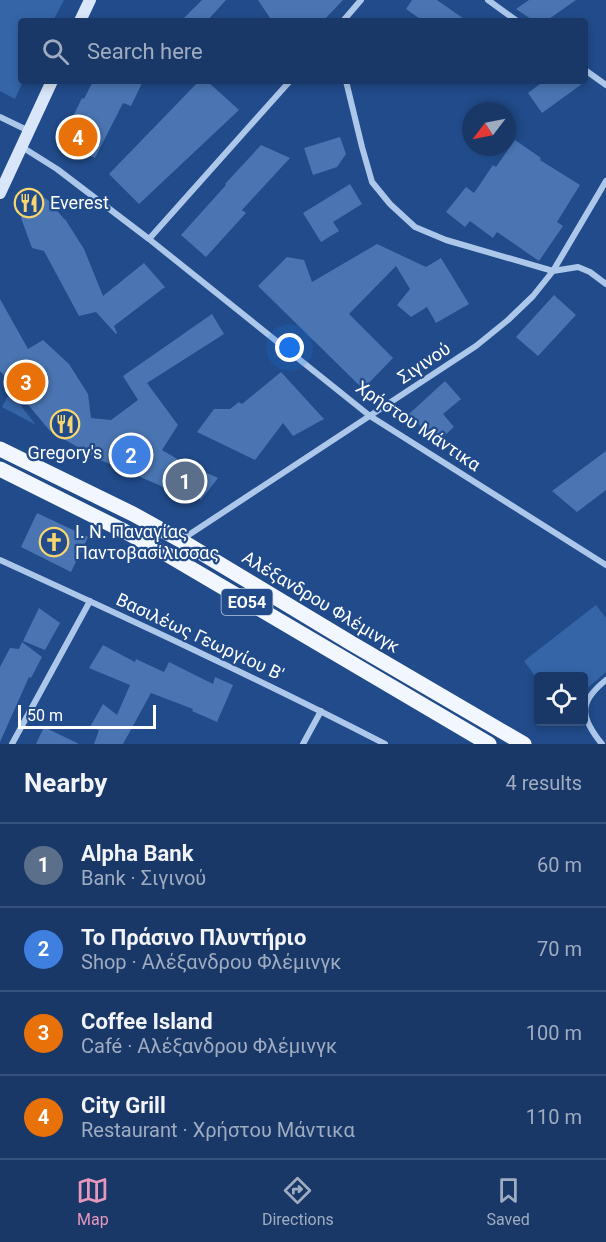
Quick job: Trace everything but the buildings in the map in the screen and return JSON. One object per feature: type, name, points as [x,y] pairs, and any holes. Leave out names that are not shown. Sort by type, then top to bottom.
[{"type":"main road","points":[[81,18],[90,0]]},
{"type":"main road","points":[[0,193],[51,84]]},
{"type":"main road","name":"Αλέξανδρου Φλέμινγκ","points":[[0,448],[180,540],[524,744]]},
{"type":"main road","name":"Αλέξανδρου Φλέμινγκ","points":[[0,469],[168,555],[489,744]]},
{"type":"street","points":[[346,18],[361,0]]},
{"type":"street","points":[[488,0],[513,18]]},
{"type":"street","points":[[588,72],[606,86]]},
{"type":"street","points":[[149,239],[287,84]]},
{"type":"street","points":[[347,84],[372,182],[390,204],[415,227],[446,240],[552,272],[578,267],[590,272],[606,284]]},
{"type":"street","points":[[0,117],[29,131]]},
{"type":"street","name":"Χρήστου Μάντικα","points":[[21,147],[57,170],[149,239],[370,417],[606,565]]},
{"type":"street","name":"Σιγινού","points":[[180,540],[476,346],[508,320],[552,272],[606,181]]},
{"type":"street","name":"Βασιλέως Γεωργίου Β'","points":[[0,560],[321,711],[385,744]]},
{"type":"street","points":[[12,744],[90,601]]},
{"type":"street","points":[[602,744],[587,722],[584,712],[590,695],[606,680]]},
{"type":"street","points":[[303,744],[321,711]]},
{"type":"shaded area","points":[[0,0],[64,0],[55,18],[18,18],[18,84],[22,84],[15,99],[0,91]]},
{"type":"shaded area","points":[[10,392],[36,425],[2,407]]},
{"type":"shaded area","points":[[596,605],[606,618],[606,672],[588,688],[588,672],[534,672],[534,675],[524,661]]},
{"type":"place","name":"City Grill","points":[[78,137]]},
{"type":"place","name":"Everest","points":[[29,203]]},
{"type":"place","name":"Coffee Island","points":[[26,382]]},
{"type":"place","name":"Gregory's","points":[[65,424]]},
{"type":"place","name":"Το Πράσινο Πλυντήριο","points":[[131,455]]},
{"type":"place","name":"Alpha Bank","points":[[185,481]]},
{"type":"place","name":"Ι. Ν. Παναγίας Παντοβασίλισσας","points":[[54,542]]}]
